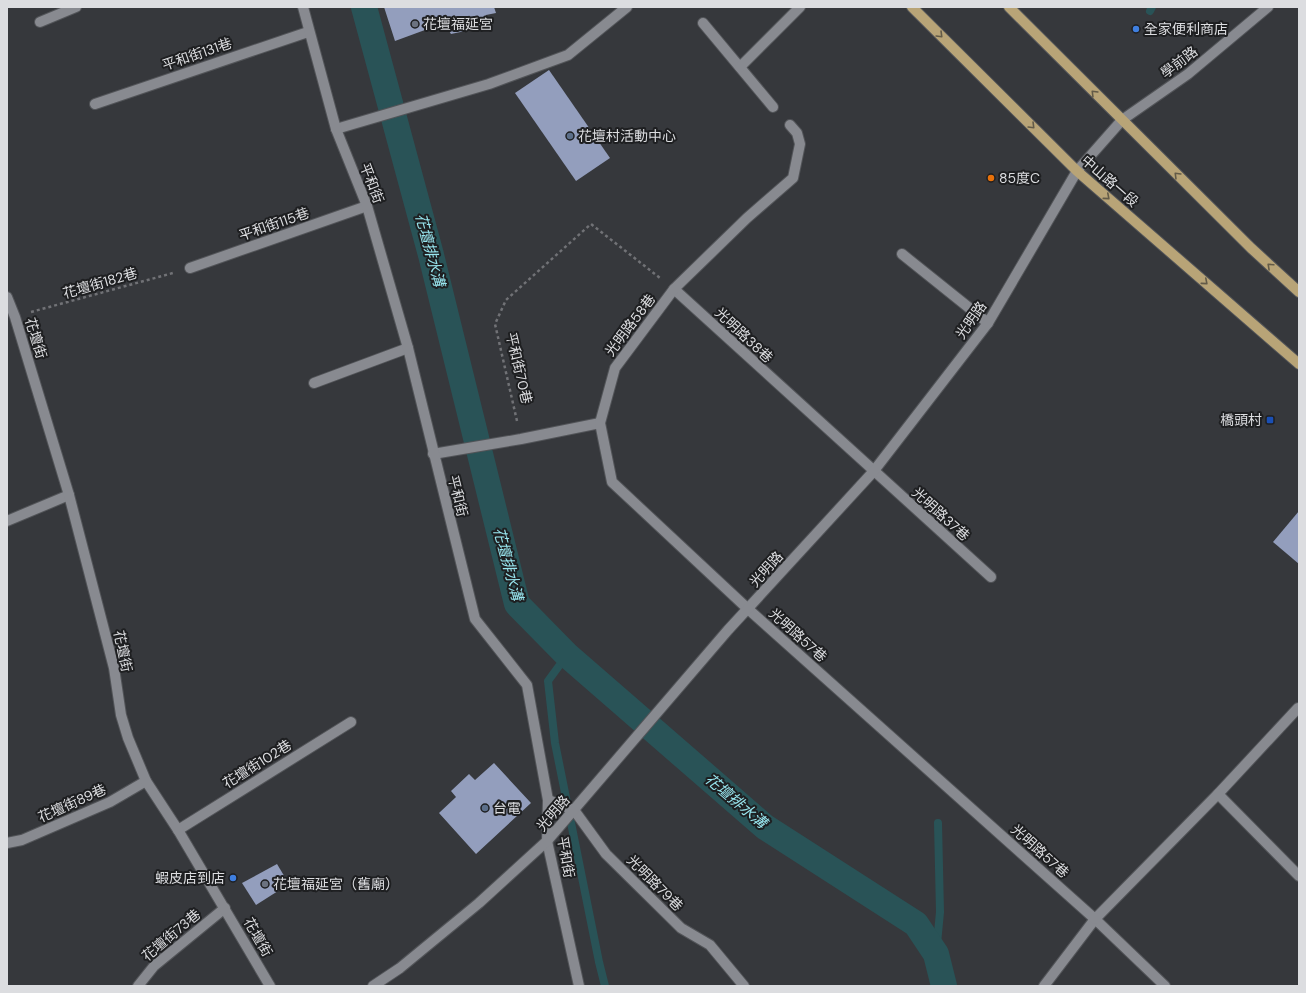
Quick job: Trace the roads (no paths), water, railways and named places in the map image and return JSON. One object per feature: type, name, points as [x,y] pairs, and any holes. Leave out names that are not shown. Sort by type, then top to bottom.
[{"type":"main road","name":"中山路一段","points":[[912,7],[1077,171],[1299,364]]},
{"type":"main road","points":[[1009,7],[1251,248],[1299,292]]},
{"type":"street","points":[[40,22],[76,7]]},
{"type":"street","name":"平和街","points":[[302,7],[336,129],[367,206],[408,348],[474,619],[527,685],[548,800],[547,841],[579,986]]},
{"type":"street","points":[[336,129],[489,84],[568,55],[627,7]]},
{"type":"street","points":[[740,66],[800,7]]},
{"type":"street","name":"學前路","points":[[1122,120],[1188,74],[1268,7]]},
{"type":"street","points":[[703,23],[773,107]]},
{"type":"street","name":"平和街131巷","points":[[95,104],[308,32]]},
{"type":"street","name":"光明路","points":[[373,986],[400,968],[479,903],[547,841],[728,630],[873,472],[988,323],[1077,171],[1122,120]]},
{"type":"street","name":"光明路58巷","points":[[748,609],[612,482],[600,423],[615,368],[674,289],[747,218],[793,178],[800,144],[797,133],[790,125]]},
{"type":"street","name":"平和街115巷","points":[[190,268],[367,206]]},
{"type":"street","points":[[902,254],[988,323]]},
{"type":"street","name":"光明路38巷","points":[[674,289],[873,472]]},
{"type":"street","name":"花壇街","points":[[7,297],[15,317],[69,495],[114,668],[121,715],[128,738],[146,781],[178,830],[270,986]]},
{"type":"street","points":[[314,383],[408,348]]},
{"type":"street","points":[[433,454],[521,439],[600,423]]},
{"type":"street","name":"光明路37巷","points":[[873,472],[991,578]]},
{"type":"street","points":[[7,521],[69,495]]},
{"type":"street","name":"光明路57巷","points":[[748,609],[1095,919],[1165,986]]},
{"type":"street","points":[[1044,986],[1095,919],[1218,794],[1298,708]]},
{"type":"street","name":"花壇街102巷","points":[[178,830],[351,722]]},
{"type":"street","name":"花壇街89巷","points":[[7,842],[22,840],[110,802],[146,781]]},
{"type":"street","points":[[1218,794],[1299,876]]},
{"type":"street","points":[[548,800],[574,810]]},
{"type":"street","name":"光明路79巷","points":[[574,810],[606,854],[681,928],[710,945],[744,986]]},
{"type":"street","name":"花壇街73巷","points":[[138,986],[154,966],[225,908]]},
{"type":"waterway","name":"花壇排水溝","points":[[364,7],[431,255],[517,604],[567,655],[765,827],[916,924],[936,954],[944,986]]},
{"type":"waterway","points":[[1150,11],[1152,7]]},
{"type":"waterway","points":[[567,655],[548,681],[555,743],[605,986]]},
{"type":"waterway","points":[[936,954],[940,912],[938,823]]},
{"type":"place","name":"花壇福延宮","points":[[415,24]]},
{"type":"place","name":"全家便利商店","points":[[1136,29]]},
{"type":"place","name":"花壇村活動中心","points":[[570,136]]},
{"type":"place","name":"85度C","points":[[991,178]]},
{"type":"place","name":"橋頭村","points":[[1270,420]]},
{"type":"place","name":"台電","points":[[485,808]]},
{"type":"place","name":"蝦皮店到店","points":[[233,878]]},
{"type":"place","name":"花壇福延宮（舊廟）","points":[[265,884]]}]
